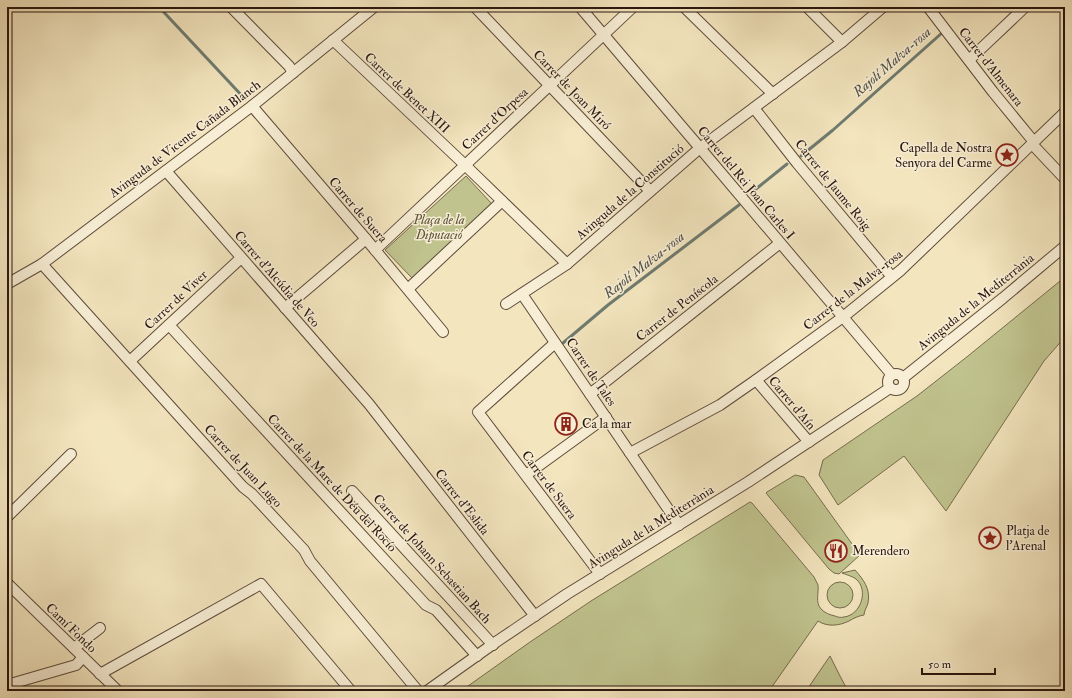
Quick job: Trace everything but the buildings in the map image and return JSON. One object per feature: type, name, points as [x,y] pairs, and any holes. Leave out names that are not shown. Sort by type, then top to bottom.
[{"type":"street","points":[[231,7],[291,69]]},
{"type":"street","name":"Avinguda de Vicente Cañada Blanch","points":[[7,284],[42,264],[166,171],[252,106],[291,69],[333,40],[374,7]]},
{"type":"street","name":"Carrer de Joan Miró","points":[[475,7],[650,191]]},
{"type":"street","name":"Carrer del Rei Joan Carles I","points":[[580,7],[892,375]]},
{"type":"street","name":"Carrer d'Orpesa","points":[[375,250],[633,7]]},
{"type":"street","points":[[684,7],[773,94]]},
{"type":"street","points":[[807,7],[842,42]]},
{"type":"street","name":"Avinguda de la Constitució","points":[[506,304],[567,264],[700,148],[842,42],[883,7]]},
{"type":"street","name":"Carrer d'Almenara","points":[[928,7],[992,92],[1033,143],[1065,179]]},
{"type":"street","points":[[969,60],[1025,7]]},
{"type":"street","name":"Carrer de Benet XIII","points":[[333,40],[567,264]]},
{"type":"street","name":"Carrer de Suera","points":[[252,106],[366,239],[443,332]]},
{"type":"street","name":"Carrer de Jaume Roig","points":[[754,108],[797,163],[892,277]]},
{"type":"street","name":"Carrer de la Malva-rosa","points":[[630,453],[720,405],[842,317],[901,270],[1065,112]]},
{"type":"street","name":"Carrer d'Alcúdia de Veo","points":[[166,171],[369,404]]},
{"type":"street","points":[[408,289],[502,201]]},
{"type":"street","points":[[285,308],[366,239]]},
{"type":"street","name":"Carrer de Peníscola","points":[[590,394],[780,243]]},
{"type":"street","name":"Avinguda de la Mediterrània","points":[[903,378],[1065,246]]},
{"type":"street","name":"Carrer de Viver","points":[[130,362],[241,258]]},
{"type":"street","name":"Carrer de Juan Lugo","points":[[42,264],[243,487],[252,494],[304,550],[310,560],[418,691]]},
{"type":"street","name":"Carrer de Tales","points":[[522,294],[679,525]]},
{"type":"street","name":"Carrer de la Mare de Déu del Rocío","points":[[169,324],[426,605],[436,610],[477,656]]},
{"type":"street","name":"Carrer de Suera","points":[[556,343],[478,412],[600,574]]},
{"type":"street","points":[[892,375],[899,375],[903,378],[905,382],[902,389],[894,390],[890,388],[888,383],[892,375]]},
{"type":"street","name":"Carrer d'Aín","points":[[756,380],[809,442]]},
{"type":"street","name":"Avinguda de la Mediterrània","points":[[427,691],[535,616],[809,442],[890,388]]},
{"type":"street","name":"Carrer d'Eslida","points":[[369,404],[535,616]]},
{"type":"street","points":[[526,475],[606,417]]},
{"type":"street","points":[[7,517],[71,454]]},
{"type":"street","name":"Carrer de Johann Sebastian Bach","points":[[352,491],[493,644]]},
{"type":"street","name":"Camí Fondo","points":[[7,583],[118,691]]},
{"type":"street","points":[[100,674],[261,584],[352,691]]},
{"type":"street","points":[[74,648],[100,628]]},
{"type":"street","points":[[7,685],[76,665],[83,657]]},
{"type":"green space","name":"Plaça de la Diputació","points":[[466,176],[492,204],[412,278],[385,250]]},
{"type":"green space","points":[[1065,277],[1065,337],[1044,361],[946,511],[904,456],[838,505],[819,475],[823,460],[917,396]]},
{"type":"green space","points":[[795,475],[804,477],[860,555],[839,574],[834,573],[829,569],[766,493]]},
{"type":"green space","points":[[750,502],[814,577],[818,585],[818,603],[821,609],[826,613],[838,617],[850,615],[855,612],[861,601],[862,589],[856,579],[842,573],[855,570],[867,589],[869,598],[864,615],[837,625],[829,625],[818,621],[769,691],[461,691],[591,601]]},
{"type":"green space","points":[[840,582],[849,586],[853,595],[849,604],[840,608],[831,604],[827,595],[831,586]]},
{"type":"green space","points":[[830,656],[848,691],[806,691]]},
{"type":"waterway","points":[[159,7],[245,99]]},
{"type":"waterway","name":"Rajolí Malva-rosa","points":[[801,156],[833,130],[943,32]]},
{"type":"waterway","name":"Rajolí Malva-rosa","points":[[751,193],[787,164]]},
{"type":"waterway","name":"Rajolí Malva-rosa","points":[[563,343],[608,305],[739,205]]},
{"type":"place","name":"Capella de Nostra Senyora del Carme","points":[[1007,155]]},
{"type":"place","name":"Ca la mar","points":[[566,424]]},
{"type":"place","name":"Platja de l'Arenal","points":[[990,538]]},
{"type":"place","name":"Merendero","points":[[836,551]]}]
